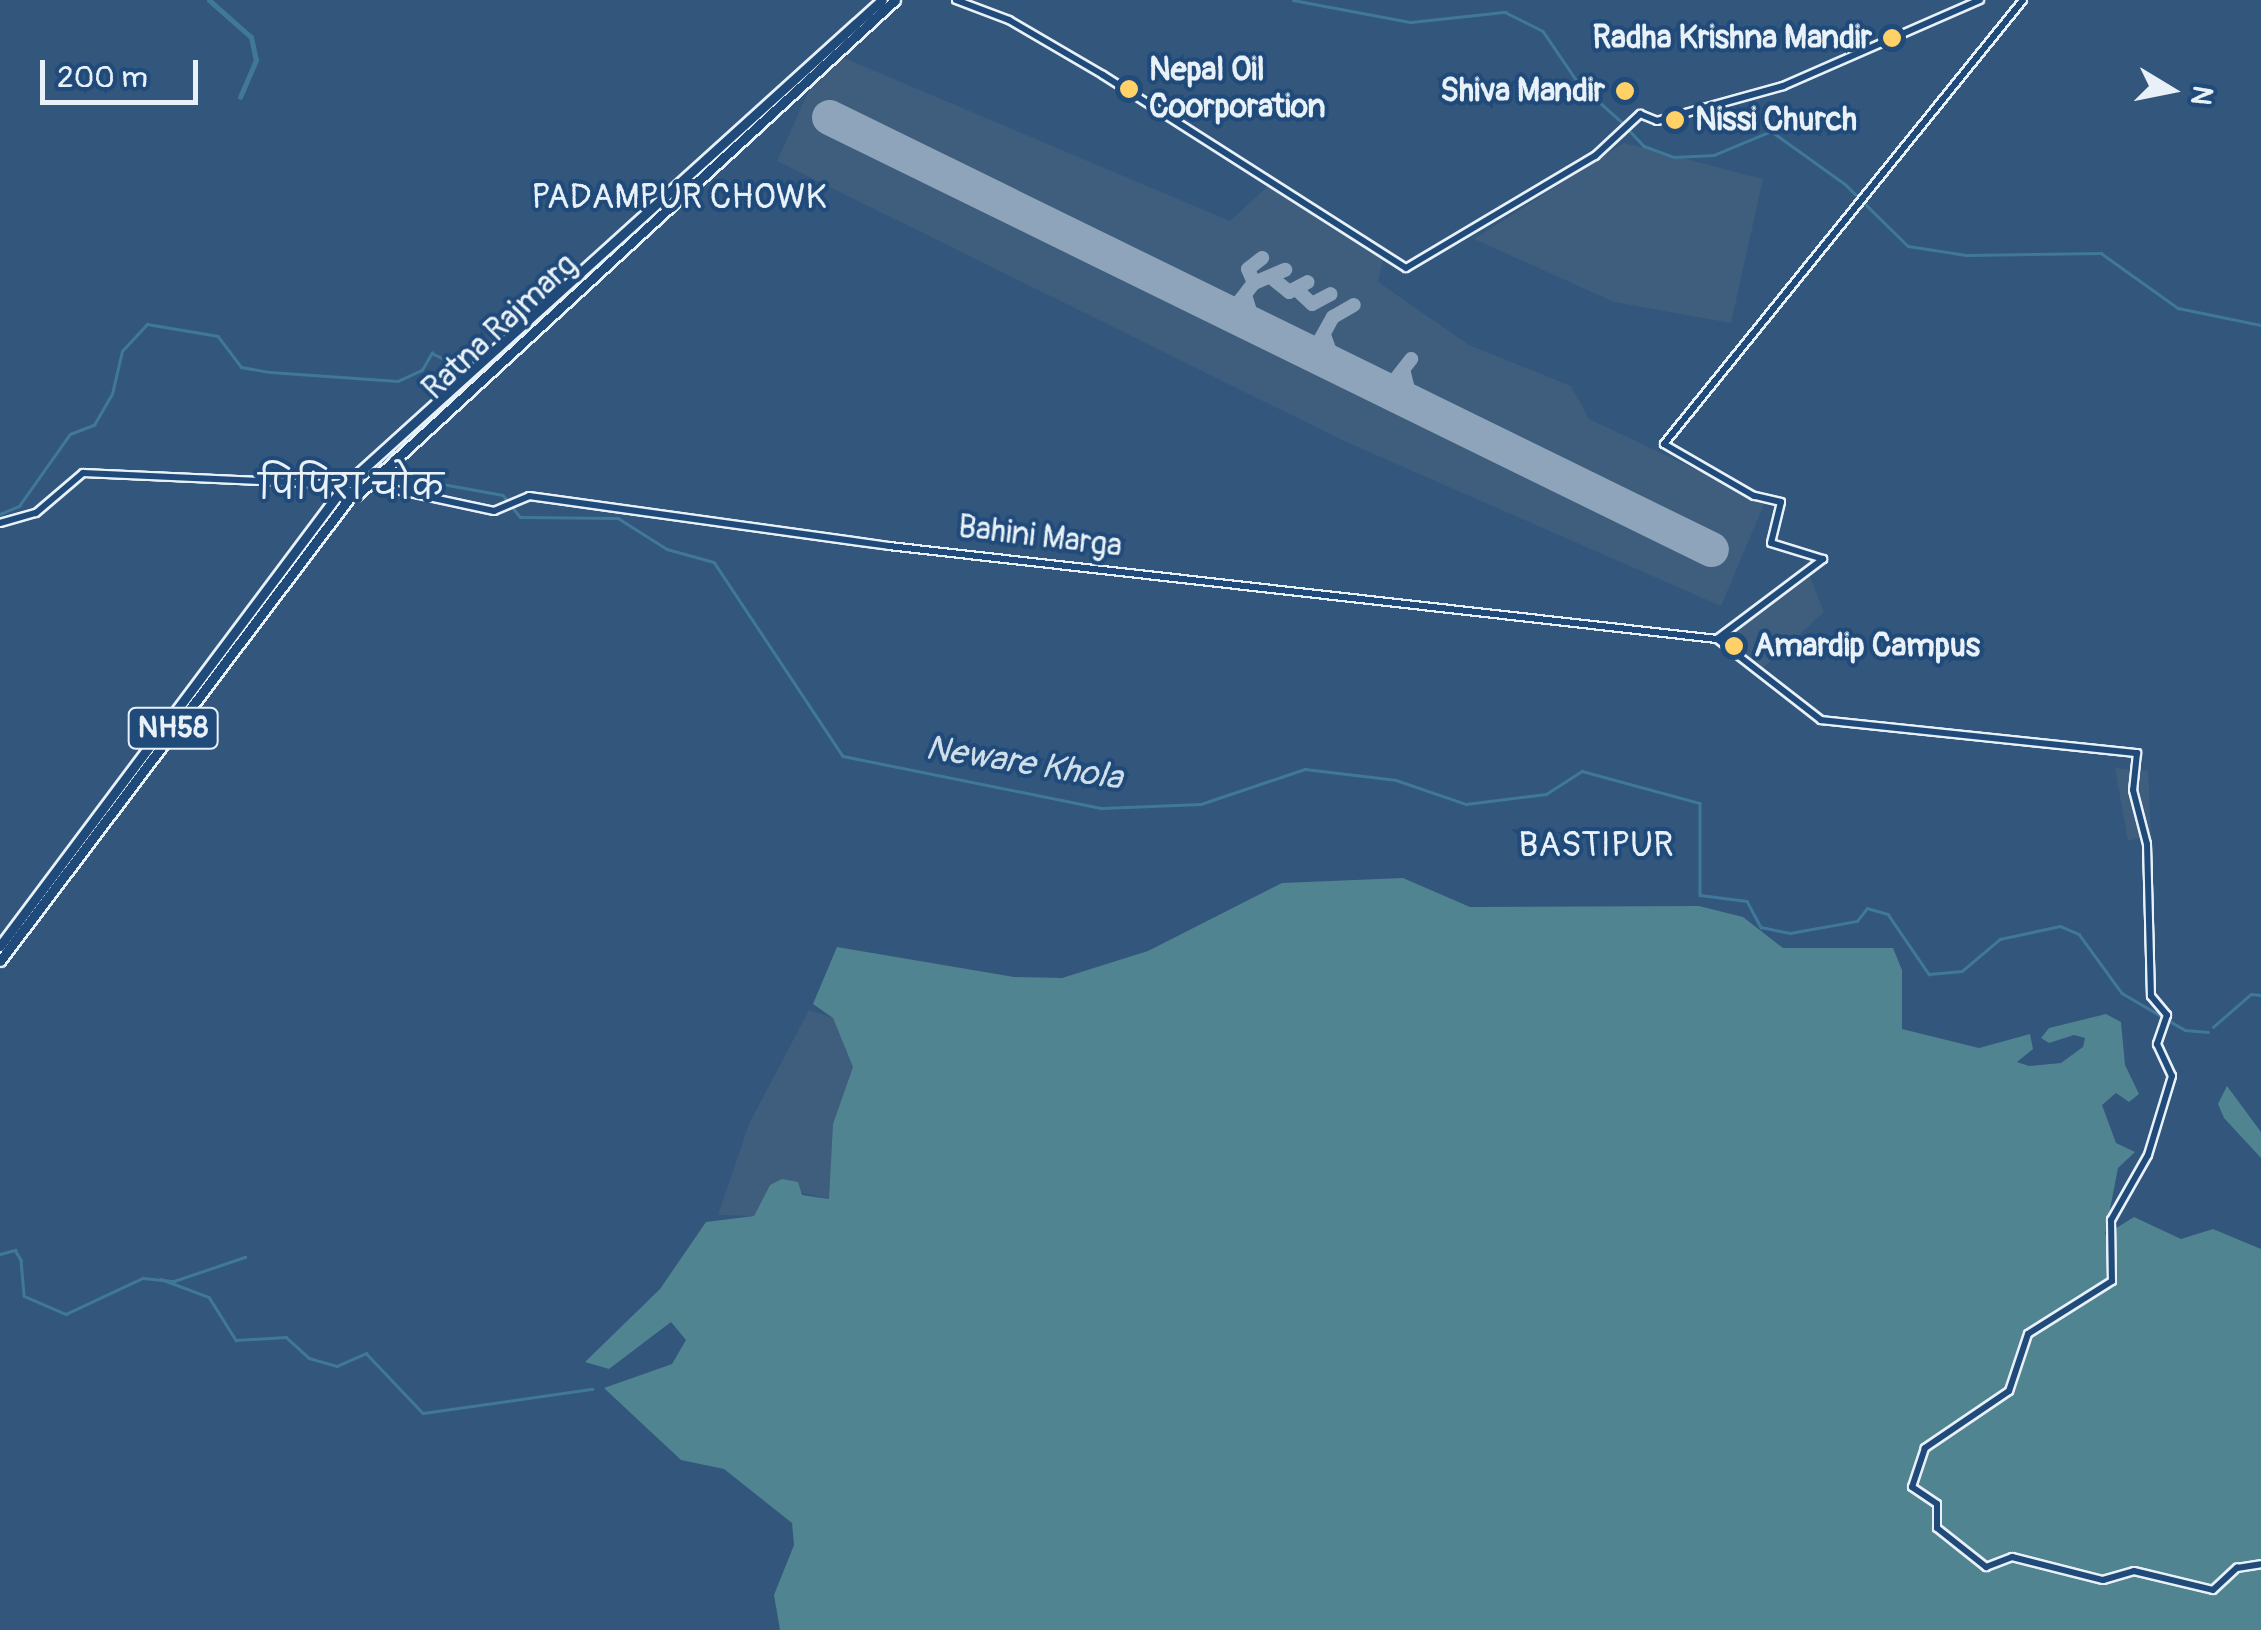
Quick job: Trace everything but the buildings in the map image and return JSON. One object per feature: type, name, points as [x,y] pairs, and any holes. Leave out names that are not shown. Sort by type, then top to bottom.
[{"type":"main road","name":"Ratna Rajmarg","points":[[0,946],[352,487],[882,0]]},
{"type":"main road","name":"Ratna Rajmarg","points":[[0,961],[352,487],[895,0]]},
{"type":"street","points":[[956,0],[1009,20],[1406,268],[1620,138],[1640,114],[1656,121],[1782,86],[1980,0]]},
{"type":"street","points":[[2023,0],[1859,196],[1664,444],[1754,496],[1781,502],[1771,543],[1823,558],[1717,638],[1822,720],[2138,753],[2132,785],[2146,844],[2151,996],[2168,1015],[2156,1041],[2172,1073],[2151,1149],[2110,1224],[2112,1281],[2028,1334],[2009,1392],[1925,1448],[1912,1487],[1936,1504],[1937,1528],[1986,1567],[2012,1557],[2103,1580],[2134,1571],[2213,1590],[2237,1568],[2261,1564]]},
{"type":"street","name":"Bahini Marga","points":[[8,516],[36,513],[83,474],[352,487],[502,507],[529,496],[889,546],[1717,638]]},
{"type":"street","points":[[0,509],[8,516],[0,523]]},
{"type":"shaded area","points":[[844,58],[1230,221],[1269,185],[1383,258],[1378,282],[1469,345],[1571,386],[1589,419],[1765,502],[1721,606],[1344,441],[777,161],[810,88]]},
{"type":"shaded area","points":[[1624,143],[1763,179],[1731,323],[1614,302],[1474,239]]},
{"type":"shaded area","points":[[1808,572],[1824,612],[1761,670],[1721,637]]},
{"type":"shaded area","points":[[2115,768],[2148,771],[2151,833],[2144,837],[2128,841]]},
{"type":"shaded area","points":[[809,1010],[833,1018],[853,1067],[834,1123],[829,1199],[770,1185],[754,1216],[718,1215],[749,1124]]},
{"type":"green space","points":[[1403,878],[1470,907],[1699,906],[1743,917],[1783,948],[1893,948],[1902,970],[1902,1029],[1979,1048],[2030,1034],[2033,1049],[2017,1062],[2029,1066],[2061,1063],[2083,1047],[2085,1038],[2074,1035],[2049,1043],[2041,1038],[2049,1028],[2106,1014],[2121,1022],[2125,1065],[2139,1094],[2129,1102],[2116,1093],[2102,1105],[2116,1143],[2135,1152],[2118,1168],[2105,1235],[2134,1217],[2181,1239],[2213,1229],[2261,1249],[2261,1630],[780,1630],[774,1595],[794,1545],[792,1523],[724,1469],[681,1460],[604,1388],[672,1364],[686,1340],[671,1322],[609,1369],[585,1362],[660,1289],[706,1222],[754,1216],[770,1185],[782,1179],[798,1182],[802,1195],[829,1199],[833,1124],[853,1067],[833,1018],[813,1004],[837,947],[1014,977],[1062,978],[1148,951],[1282,883]]},
{"type":"green space","points":[[2227,1086],[2261,1132],[2261,1158],[2224,1118],[2218,1104]]},
{"type":"waterway","points":[[209,0],[251,37],[256,60],[240,97]]},
{"type":"waterway","points":[[1293,0],[1411,22],[1505,12],[1543,31],[1579,84],[1624,124]]},
{"type":"waterway","points":[[1629,130],[1644,146],[1674,157],[1714,155],[1771,131],[1845,184],[1908,246],[1967,255],[2101,253],[2178,308],[2261,325]]},
{"type":"waterway","name":"Neware Khola","points":[[0,514],[19,506],[70,434],[94,425],[112,394],[122,351],[147,324],[218,336],[241,367],[270,372],[398,381],[422,370],[432,353],[461,368]]},
{"type":"waterway","name":"Neware Khola","points":[[397,463],[415,479],[503,495],[520,517],[618,518],[667,549],[714,562],[843,756],[1102,808],[1201,804],[1305,769],[1396,780],[1466,804],[1546,794],[1582,771],[1700,803],[1700,895],[1747,901],[1761,927],[1790,933],[1857,921],[1867,908],[1888,914],[1929,974],[1962,971],[2000,939],[2060,926],[2079,934],[2122,993],[2185,1030],[2208,1032]]},
{"type":"waterway","name":"Neware Khola","points":[[2213,1027],[2251,994],[2261,995]]},
{"type":"waterway","points":[[0,1254],[15,1250],[21,1260],[24,1296],[66,1314],[143,1278],[174,1281],[245,1257]]},
{"type":"waterway","points":[[161,1279],[209,1297],[236,1340],[286,1337],[309,1358],[337,1366],[366,1353],[423,1413],[592,1389]]},
{"type":"taxiway","points":[[1254,283],[1248,269],[1262,258]]},
{"type":"taxiway","points":[[1219,307],[1235,307],[1254,283],[1285,270]]},
{"type":"taxiway","points":[[1272,278],[1289,292],[1308,282]]},
{"type":"taxiway","points":[[1296,289],[1312,304],[1331,294]]},
{"type":"taxiway","points":[[1246,298],[1254,325]]},
{"type":"taxiway","points":[[1296,345],[1319,342],[1333,317],[1354,305]]},
{"type":"taxiway","points":[[1324,335],[1335,365]]},
{"type":"taxiway","points":[[1374,383],[1394,381],[1411,359]]},
{"type":"taxiway","points":[[1404,373],[1411,402]]},
{"type":"runway","points":[[829,117],[1711,549]]},
{"type":"place","name":"Radha Krishna Mandir","points":[[1892,38]]},
{"type":"place","name":"Nepal Oil Coorporation","points":[[1129,89]]},
{"type":"place","name":"Shiva Mandir","points":[[1625,91]]},
{"type":"place","name":"Nissi Church","points":[[1675,120]]},
{"type":"place","name":"Amardip Campus","points":[[1734,646]]},
{"type":"district","name":"PADAMPUR CHOWK","points":[[679,197]]},
{"type":"district","name":"पिपिरा चोक","points":[[351,488]]},
{"type":"district","name":"BASTIPUR","points":[[1596,845]]}]
